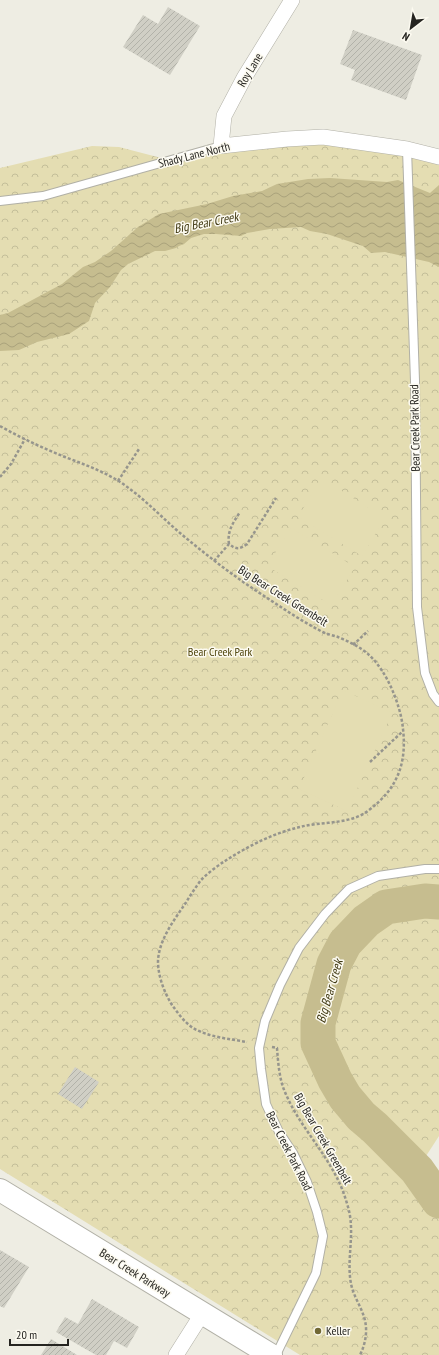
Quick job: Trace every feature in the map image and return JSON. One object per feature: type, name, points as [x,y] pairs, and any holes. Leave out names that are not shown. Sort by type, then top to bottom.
[{"type":"main road","name":"Bear Creek Parkway","points":[[0,1190],[271,1355]]},
{"type":"street","name":"Roy Lane","points":[[220,146],[224,116],[244,78],[292,0]]},
{"type":"street","name":"Shady Lane North","points":[[220,146],[323,137],[407,149],[439,157]]},
{"type":"street","points":[[176,1355],[202,1314]]},
{"type":"lane","name":"Shady Lane North","points":[[0,200],[44,196],[220,146]]},
{"type":"lane","name":"Bear Creek Park Road","points":[[407,149],[415,401],[417,607],[425,673],[433,694],[439,702]]},
{"type":"lane","name":"Bear Creek Park Road","points":[[276,1355],[316,1272],[323,1236],[307,1182],[293,1153],[279,1132],[266,1104],[261,1070],[260,1045],[265,1021],[280,985],[299,948],[325,914],[349,888],[378,876],[425,869],[439,869]]},
{"type":"path","name":"Big Bear Creek Greenbelt","points":[[0,426],[25,439],[100,470],[118,481],[139,496],[178,531],[231,574],[320,631],[339,637],[369,655],[384,674],[395,698],[404,731],[404,759],[400,772],[387,793],[370,810],[357,817],[319,823],[286,831],[253,845],[213,869],[201,880],[171,926],[162,943],[158,962],[159,973],[163,986],[170,1000],[184,1020],[192,1027],[201,1032],[277,1048],[283,1087],[291,1105],[336,1176],[349,1208],[352,1227],[352,1288],[364,1316],[366,1329],[366,1340],[360,1355]]},
{"type":"path","points":[[0,477],[11,464],[25,439]]},
{"type":"path","points":[[118,481],[139,449]]},
{"type":"path","points":[[229,544],[234,548],[240,549],[247,544],[276,498]]},
{"type":"path","points":[[214,561],[229,544],[229,533],[231,526],[240,512]]},
{"type":"path","points":[[353,645],[368,631]]},
{"type":"path","points":[[370,762],[404,731]]},
{"type":"green space","name":"Bear Creek Park","points":[[287,139],[439,157],[439,1136],[417,1170],[439,1201],[439,1355],[300,1355],[0,1169],[0,168],[92,146],[119,147],[169,160],[221,146]]},
{"type":"green space","points":[[321,478],[385,518],[362,556],[298,517]]},
{"type":"green space","points":[[291,528],[355,567],[331,605],[267,566]]},
{"type":"green space","points":[[343,690],[392,713],[347,811],[299,789]]},
{"type":"water","points":[[330,178],[387,182],[398,180],[430,193],[439,185],[439,267],[429,262],[385,252],[371,253],[363,246],[301,227],[270,229],[247,233],[241,236],[204,234],[191,238],[176,248],[165,251],[155,251],[128,264],[121,270],[110,287],[95,303],[89,321],[69,334],[37,342],[19,350],[0,351],[0,315],[8,313],[62,284],[83,267],[95,262],[111,251],[138,227],[159,214],[207,204],[233,196],[262,191],[277,184],[308,179]]},
{"type":"building","points":[[168,7],[200,26],[170,75],[123,47],[143,15],[158,24]]},
{"type":"building","points":[[353,30],[422,55],[406,100],[351,80],[355,70],[340,64]]},
{"type":"building","points":[[75,1067],[99,1082],[82,1109],[58,1094]]},
{"type":"building","points":[[0,1250],[29,1267],[4,1308],[0,1306]]},
{"type":"building","points":[[92,1299],[139,1327],[127,1348],[114,1341],[106,1355],[96,1355],[56,1332],[65,1317],[78,1324]]},
{"type":"building","points":[[51,1339],[77,1355],[41,1355]]},
{"type":"waterway","name":"Big Bear Creek","points":[[439,902],[425,901],[386,907],[366,921],[345,943],[334,964],[318,1023],[318,1043],[335,1080],[345,1097],[361,1116],[417,1170],[439,1201]]},
{"type":"place","name":"Keller","points":[[318,1331]]}]
